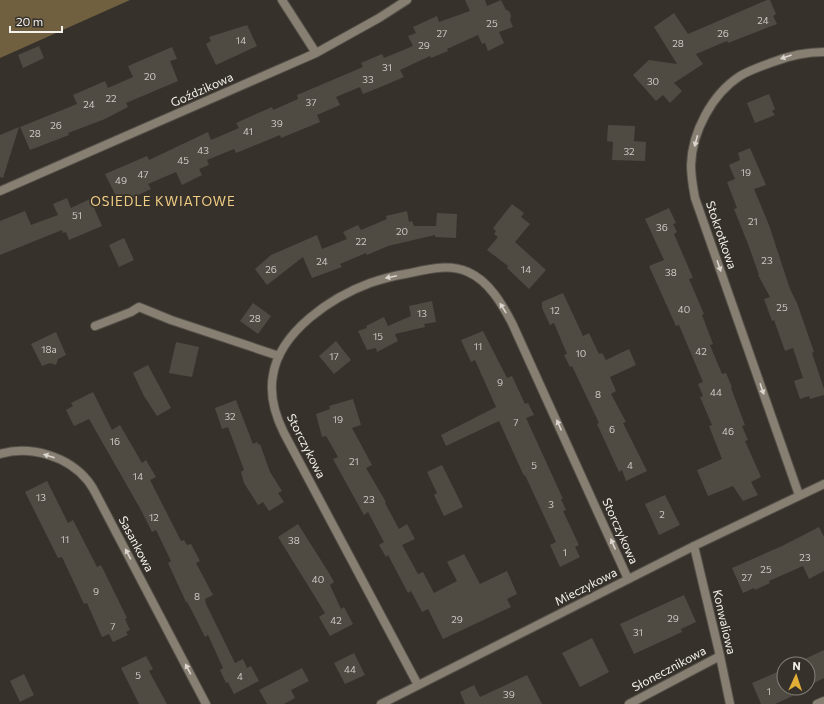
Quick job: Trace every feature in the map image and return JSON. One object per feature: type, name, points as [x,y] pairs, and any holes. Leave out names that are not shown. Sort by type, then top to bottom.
[{"type":"street","points":[[282,0],[316,53]]},
{"type":"street","name":"Goździkowa","points":[[0,191],[316,53],[379,18],[407,0]]},
{"type":"street","name":"Stokrotkowa","points":[[799,495],[695,198],[691,163],[698,132],[705,116],[715,100],[726,87],[739,77],[754,69],[789,56],[800,53],[824,52]]},
{"type":"street","name":"Storczykowa","points":[[418,685],[279,422],[273,402],[272,383],[274,369],[286,344],[293,334],[340,296],[384,278],[426,269],[442,267],[457,268],[477,276],[498,299],[512,323],[628,579]]},
{"type":"street","points":[[95,326],[131,312],[139,307],[171,320],[279,356]]},
{"type":"street","name":"Sasankowa","points":[[0,454],[23,451],[40,453],[56,458],[70,465],[88,481],[206,704]]},
{"type":"street","name":"Mieczykowa","points":[[381,704],[694,546],[824,484]]},
{"type":"street","name":"Konwaliowa","points":[[694,546],[730,704]]},
{"type":"street","name":"Słonecznikowa","points":[[629,704],[720,656]]},
{"type":"street","points":[[817,704],[824,701]]},
{"type":"shaded area","points":[[0,0],[130,0],[0,58]]},
{"type":"building","points":[[465,0],[485,0],[487,6],[501,0],[506,10],[509,11],[511,16],[510,20],[513,27],[499,32],[504,43],[488,51],[485,43],[482,44],[478,35],[447,49],[448,51],[431,58],[430,56],[400,70],[404,77],[363,94],[360,87],[336,97],[340,105],[317,115],[320,122],[281,138],[280,135],[236,153],[234,149],[207,160],[209,165],[199,169],[202,175],[182,185],[176,172],[148,184],[151,189],[130,199],[127,194],[117,198],[105,174],[147,156],[149,160],[208,132],[211,140],[239,128],[236,123],[272,107],[273,110],[298,99],[297,95],[363,67],[361,63],[382,54],[384,58],[413,46],[408,36],[416,33],[413,27],[437,16],[439,22],[470,11]]},
{"type":"building","points":[[770,0],[776,14],[773,16],[777,24],[728,43],[727,41],[696,54],[703,64],[674,83],[682,91],[670,103],[663,95],[656,101],[633,75],[649,60],[677,64],[654,27],[674,13],[688,34]]},
{"type":"building","points":[[247,25],[257,46],[216,65],[206,44],[211,41],[209,37]]},
{"type":"building","points":[[39,46],[44,58],[23,68],[18,55]]},
{"type":"building","points":[[172,47],[177,59],[170,61],[178,81],[126,103],[128,107],[105,119],[30,150],[20,127],[77,104],[73,95],[105,81],[108,88],[133,77],[128,66]]},
{"type":"building","points":[[769,94],[775,109],[772,111],[775,115],[755,123],[747,103]]},
{"type":"building","points":[[608,125],[635,126],[634,141],[646,142],[645,161],[612,160],[613,142],[607,141]]},
{"type":"building","points":[[19,127],[3,178],[0,177],[0,135]]},
{"type":"building","points":[[750,148],[766,185],[754,189],[769,225],[790,289],[797,303],[814,352],[812,353],[824,389],[824,395],[810,399],[809,396],[800,399],[794,381],[803,378],[793,348],[785,351],[774,320],[772,321],[764,299],[770,297],[758,275],[734,209],[737,208],[727,182],[735,179],[729,165],[740,160],[738,153]]},
{"type":"building","points":[[67,198],[71,208],[90,199],[102,226],[69,240],[66,232],[63,233],[62,230],[0,255],[0,221],[25,211],[31,225],[58,215],[53,204]]},
{"type":"building","points":[[512,204],[524,213],[521,217],[530,224],[515,242],[546,270],[529,289],[507,268],[508,266],[487,250],[498,237],[494,234],[496,231],[493,228]]},
{"type":"building","points":[[669,208],[676,223],[673,224],[677,232],[674,234],[693,278],[689,279],[704,314],[702,315],[713,344],[710,345],[722,374],[726,373],[732,387],[731,388],[745,425],[742,426],[748,440],[745,441],[761,477],[751,482],[758,495],[743,501],[733,486],[708,496],[697,470],[722,459],[709,426],[712,425],[700,397],[703,396],[698,384],[703,382],[679,325],[676,326],[649,266],[664,260],[645,219]]},
{"type":"building","points":[[407,211],[409,222],[412,221],[414,226],[436,226],[437,213],[457,214],[456,238],[435,237],[435,235],[388,246],[367,255],[366,253],[340,264],[342,267],[312,278],[303,257],[267,285],[255,269],[271,255],[317,235],[322,249],[347,239],[343,232],[358,225],[361,230],[387,219],[386,216]]},
{"type":"building","points":[[124,238],[134,260],[119,267],[109,245]]},
{"type":"building","points":[[563,293],[583,336],[589,333],[599,354],[602,353],[606,360],[629,349],[636,365],[610,377],[616,391],[611,394],[626,422],[623,423],[647,471],[626,481],[622,470],[619,472],[597,424],[599,423],[572,366],[570,367],[564,355],[567,354],[554,323],[550,325],[542,308],[542,302]]},
{"type":"building","points":[[432,301],[436,322],[424,324],[425,327],[395,334],[398,341],[377,352],[376,348],[367,350],[358,331],[367,328],[366,326],[384,317],[388,326],[411,316],[409,306]]},
{"type":"building","points":[[253,303],[271,316],[258,334],[240,321]]},
{"type":"building","points":[[483,331],[507,378],[512,376],[525,404],[528,403],[534,415],[526,418],[563,499],[561,499],[566,510],[563,511],[579,545],[575,547],[580,557],[560,567],[550,545],[556,542],[499,421],[446,446],[441,435],[496,407],[475,360],[471,362],[461,340]]},
{"type":"building","points":[[56,332],[66,355],[58,359],[56,365],[50,363],[42,366],[31,344]]},
{"type":"building","points":[[336,341],[351,360],[334,374],[319,356]]},
{"type":"building","points":[[176,342],[199,347],[192,377],[169,373]]},
{"type":"building","points":[[148,365],[171,408],[157,416],[144,396],[133,373]]},
{"type":"building","points":[[93,392],[112,430],[120,425],[142,463],[146,460],[156,477],[150,480],[181,541],[184,540],[187,545],[191,544],[200,561],[196,563],[213,595],[205,599],[206,604],[235,663],[243,659],[247,668],[251,666],[259,681],[234,694],[228,682],[226,683],[220,670],[223,668],[208,635],[205,637],[186,602],[168,563],[171,561],[156,530],[152,532],[89,419],[74,426],[66,410],[73,406],[71,403]]},
{"type":"building","points":[[353,399],[361,425],[352,428],[372,465],[366,468],[386,502],[385,503],[399,529],[407,524],[415,539],[402,545],[418,574],[423,572],[434,593],[457,581],[447,562],[464,554],[480,584],[507,571],[517,594],[507,599],[511,607],[443,639],[428,609],[422,612],[411,591],[408,593],[388,555],[386,557],[379,545],[384,542],[368,512],[364,515],[333,459],[338,457],[326,436],[322,437],[316,414],[330,409],[329,406]]},
{"type":"building","points":[[236,400],[253,444],[257,442],[259,445],[260,444],[270,472],[282,491],[278,493],[284,502],[269,511],[263,502],[258,505],[244,483],[241,472],[244,470],[228,427],[222,429],[215,408]]},
{"type":"building","points":[[442,465],[463,507],[444,516],[434,495],[437,493],[427,472]]},
{"type":"building","points":[[47,481],[68,523],[73,520],[97,567],[101,565],[127,618],[125,619],[130,630],[126,632],[128,635],[113,642],[109,634],[102,637],[87,603],[84,604],[62,557],[58,558],[25,492]]},
{"type":"building","points":[[665,495],[680,525],[659,535],[645,504]]},
{"type":"building","points":[[298,524],[334,582],[330,585],[341,609],[344,607],[353,624],[330,636],[319,617],[325,613],[278,537]]},
{"type":"building","points":[[819,527],[824,537],[824,571],[809,579],[803,566],[769,581],[770,583],[755,590],[754,588],[743,593],[732,568],[782,546]]},
{"type":"building","points":[[684,595],[696,622],[681,629],[682,632],[634,654],[620,624]]},
{"type":"building","points":[[592,638],[609,672],[580,687],[562,653]]},
{"type":"building","points":[[824,650],[824,678],[816,682],[816,656],[811,656]]},
{"type":"building","points":[[354,653],[365,675],[345,684],[334,663]]},
{"type":"building","points":[[146,656],[153,669],[149,671],[167,704],[139,704],[121,668]]},
{"type":"building","points":[[302,668],[309,681],[291,690],[295,698],[284,704],[267,704],[259,690]]},
{"type":"building","points":[[776,672],[776,696],[793,696],[775,704],[761,704],[752,683]]},
{"type":"building","points":[[24,674],[34,695],[20,702],[10,681]]},
{"type":"building","points":[[527,675],[542,704],[465,704],[460,692],[474,685],[480,697]]},
{"type":"district","name":"OSIEDLE KWIATOWE","points":[[163,201]]}]
